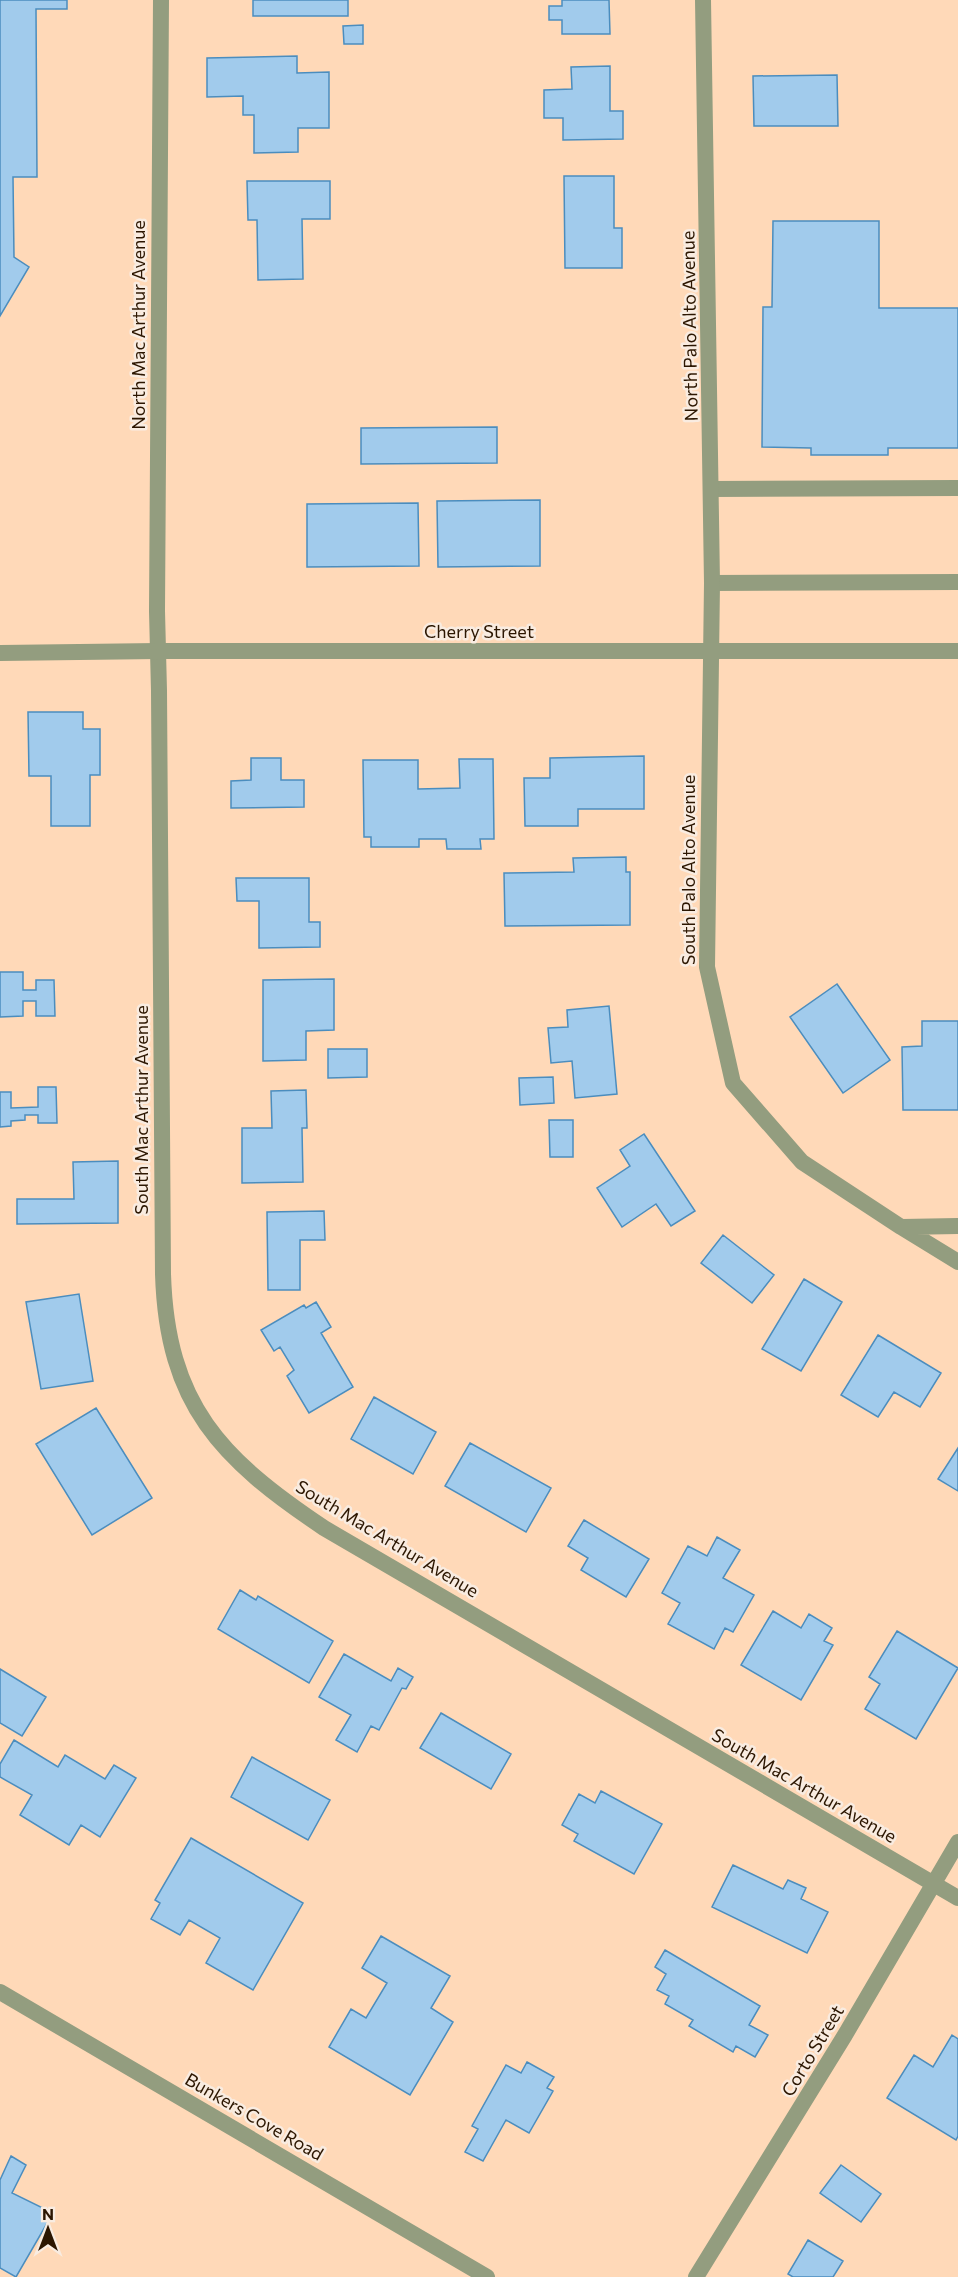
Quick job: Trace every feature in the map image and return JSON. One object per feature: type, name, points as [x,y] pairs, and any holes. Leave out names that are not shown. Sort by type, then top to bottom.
[{"type":"street","name":"North Mac Arthur Avenue","points":[[158,651],[161,0]]},
{"type":"street","name":"North Palo Alto Avenue","points":[[703,0],[711,489],[711,652]]},
{"type":"street","points":[[711,489],[958,488]]},
{"type":"street","points":[[712,583],[958,582]]},
{"type":"street","name":"South Mac Arthur Avenue","points":[[158,651],[164,1291],[170,1340],[178,1370],[184,1388],[200,1415],[211,1432],[243,1468],[292,1507],[324,1528],[958,1898]]},
{"type":"street","name":"Cherry Street","points":[[0,653],[958,651]]},
{"type":"street","name":"South Palo Alto Avenue","points":[[711,652],[707,967],[734,1083],[802,1162],[958,1262]]},
{"type":"street","points":[[901,1227],[958,1226]]},
{"type":"street","name":"Corto Street","points":[[696,2277],[846,2035],[958,1842]]},
{"type":"street","name":"Bunkers Cove Road","points":[[0,1992],[487,2277]]},
{"type":"building","points":[[0,0],[67,0],[67,9],[36,9],[37,177],[13,177],[14,257],[29,267],[0,316]]},
{"type":"building","points":[[253,0],[348,0],[348,16],[253,16]]},
{"type":"building","points":[[562,0],[609,0],[610,34],[562,34],[562,20],[549,20],[549,6],[562,6]]},
{"type":"building","points":[[363,25],[363,44],[344,44],[343,26]]},
{"type":"building","points":[[297,56],[297,73],[329,72],[329,128],[298,128],[298,152],[254,153],[254,115],[243,115],[243,96],[207,97],[207,58]]},
{"type":"building","points":[[610,66],[610,111],[623,111],[623,139],[563,140],[563,118],[544,118],[544,90],[572,89],[571,67]]},
{"type":"building","points":[[837,75],[838,126],[754,126],[753,76]]},
{"type":"building","points":[[564,176],[614,176],[614,228],[622,228],[622,268],[565,268]]},
{"type":"building","points":[[247,181],[330,181],[330,219],[302,219],[303,279],[258,280],[257,220],[248,220]]},
{"type":"building","points":[[773,221],[879,221],[879,308],[958,308],[958,448],[888,448],[888,455],[811,455],[811,448],[762,447],[763,307],[772,307]]},
{"type":"building","points":[[497,427],[497,463],[361,464],[361,428]]},
{"type":"building","points":[[540,500],[540,566],[438,567],[437,501]]},
{"type":"building","points":[[418,503],[419,566],[307,567],[307,504]]},
{"type":"building","points":[[28,712],[83,712],[83,729],[100,729],[100,775],[90,775],[90,826],[51,826],[51,776],[29,776]]},
{"type":"building","points":[[644,756],[644,809],[578,809],[578,826],[525,826],[524,778],[550,778],[550,758]]},
{"type":"building","points":[[251,758],[281,758],[281,780],[304,780],[304,807],[231,808],[231,781],[251,780]]},
{"type":"building","points":[[459,759],[493,759],[494,839],[480,839],[481,849],[447,849],[446,839],[419,839],[419,847],[371,847],[371,837],[364,837],[363,760],[418,760],[418,789],[460,788]]},
{"type":"building","points":[[626,857],[626,872],[630,872],[630,925],[505,926],[504,873],[574,872],[573,858]]},
{"type":"building","points":[[236,878],[309,878],[309,922],[320,922],[320,947],[259,948],[259,901],[237,901]]},
{"type":"building","points":[[0,972],[23,972],[23,990],[36,990],[36,980],[54,980],[55,1016],[36,1016],[36,1001],[23,1001],[23,1016],[0,1017]]},
{"type":"building","points":[[334,979],[334,1030],[306,1031],[306,1060],[263,1061],[263,980]]},
{"type":"building","points":[[837,984],[890,1060],[843,1093],[790,1017]]},
{"type":"building","points":[[609,1006],[617,1094],[575,1098],[572,1061],[551,1063],[548,1028],[568,1027],[567,1010]]},
{"type":"building","points":[[922,1021],[958,1021],[958,1110],[903,1110],[902,1047],[922,1046]]},
{"type":"building","points":[[328,1049],[367,1049],[367,1077],[328,1078]]},
{"type":"building","points":[[553,1077],[554,1103],[520,1105],[519,1078]]},
{"type":"building","points":[[38,1087],[56,1087],[57,1123],[38,1123],[38,1115],[25,1115],[25,1120],[11,1121],[11,1126],[0,1127],[0,1092],[11,1092],[11,1108],[38,1107]]},
{"type":"building","points":[[306,1090],[307,1128],[302,1128],[303,1182],[242,1183],[242,1128],[272,1128],[271,1091]]},
{"type":"building","points":[[549,1120],[573,1120],[573,1157],[550,1157]]},
{"type":"building","points":[[644,1134],[695,1211],[671,1226],[656,1204],[622,1227],[597,1188],[630,1166],[620,1150]]},
{"type":"building","points":[[118,1161],[118,1223],[17,1224],[17,1199],[74,1199],[73,1162]]},
{"type":"building","points":[[324,1211],[325,1240],[300,1240],[300,1290],[268,1290],[267,1212]]},
{"type":"building","points":[[723,1235],[774,1275],[752,1303],[701,1263]]},
{"type":"building","points":[[804,1279],[842,1302],[801,1371],[762,1349]]},
{"type":"building","points":[[79,1294],[93,1381],[41,1389],[26,1302]]},
{"type":"building","points":[[316,1302],[331,1327],[321,1333],[353,1387],[309,1413],[287,1376],[294,1370],[280,1347],[274,1351],[261,1330],[304,1305],[306,1308]]},
{"type":"building","points":[[878,1335],[941,1373],[920,1407],[894,1392],[878,1417],[841,1395]]},
{"type":"building","points":[[374,1397],[436,1432],[413,1474],[351,1439]]},
{"type":"building","points":[[96,1408],[152,1498],[92,1535],[36,1444]]},
{"type":"building","points":[[470,1443],[551,1488],[526,1532],[445,1486]]},
{"type":"building","points":[[958,1448],[958,1491],[938,1479]]},
{"type":"building","points":[[584,1520],[649,1559],[626,1597],[581,1570],[588,1558],[568,1546]]},
{"type":"building","points":[[717,1537],[740,1550],[723,1578],[754,1595],[733,1632],[725,1628],[714,1649],[668,1624],[680,1603],[662,1593],[688,1546],[707,1556]]},
{"type":"building","points":[[240,1590],[256,1600],[258,1596],[333,1641],[309,1683],[218,1629]]},
{"type":"building","points":[[773,1611],[801,1628],[809,1614],[832,1628],[824,1641],[833,1645],[801,1700],[741,1665]]},
{"type":"building","points":[[897,1631],[958,1668],[916,1739],[865,1709],[880,1684],[869,1677]]},
{"type":"building","points":[[344,1654],[391,1681],[398,1668],[413,1677],[406,1689],[402,1688],[379,1730],[371,1726],[357,1752],[336,1740],[351,1715],[319,1697]]},
{"type":"building","points":[[0,1669],[46,1697],[22,1736],[0,1723]]},
{"type":"building","points":[[441,1713],[511,1754],[491,1789],[420,1748]]},
{"type":"building","points":[[14,1740],[58,1767],[65,1755],[105,1779],[114,1765],[136,1778],[100,1837],[81,1825],[69,1845],[20,1815],[32,1795],[0,1777],[0,1764]]},
{"type":"building","points":[[252,1757],[330,1800],[308,1840],[231,1797]]},
{"type":"building","points":[[601,1791],[662,1824],[634,1874],[574,1841],[578,1834],[562,1825],[579,1794],[595,1803]]},
{"type":"building","points":[[191,1838],[303,1903],[253,1990],[206,1963],[220,1938],[189,1920],[180,1935],[151,1919],[160,1903],[155,1900]]},
{"type":"building","points":[[733,1865],[783,1889],[788,1880],[806,1888],[801,1899],[828,1912],[807,1953],[712,1907]]},
{"type":"building","points":[[381,1936],[450,1976],[431,2008],[453,2022],[410,2095],[329,2047],[351,2009],[366,2018],[387,1983],[362,1968]]},
{"type":"building","points":[[665,1950],[760,2006],[749,2025],[768,2035],[755,2057],[736,2046],[733,2052],[689,2026],[693,2020],[665,2004],[669,1996],[657,1990],[666,1974],[655,1967]]},
{"type":"building","points":[[952,2035],[958,2039],[958,2136],[956,2140],[887,2098],[914,2055],[933,2067]]},
{"type":"building","points":[[527,2062],[554,2077],[547,2088],[553,2091],[529,2133],[506,2120],[483,2161],[465,2152],[478,2129],[472,2126],[506,2065],[521,2073]]},
{"type":"building","points":[[11,2156],[26,2165],[12,2193],[53,2213],[16,2277],[0,2268],[0,2180]]},
{"type":"building","points":[[841,2165],[881,2194],[861,2222],[820,2193]]},
{"type":"building","points":[[808,2240],[843,2261],[833,2277],[793,2277],[788,2274]]}]
